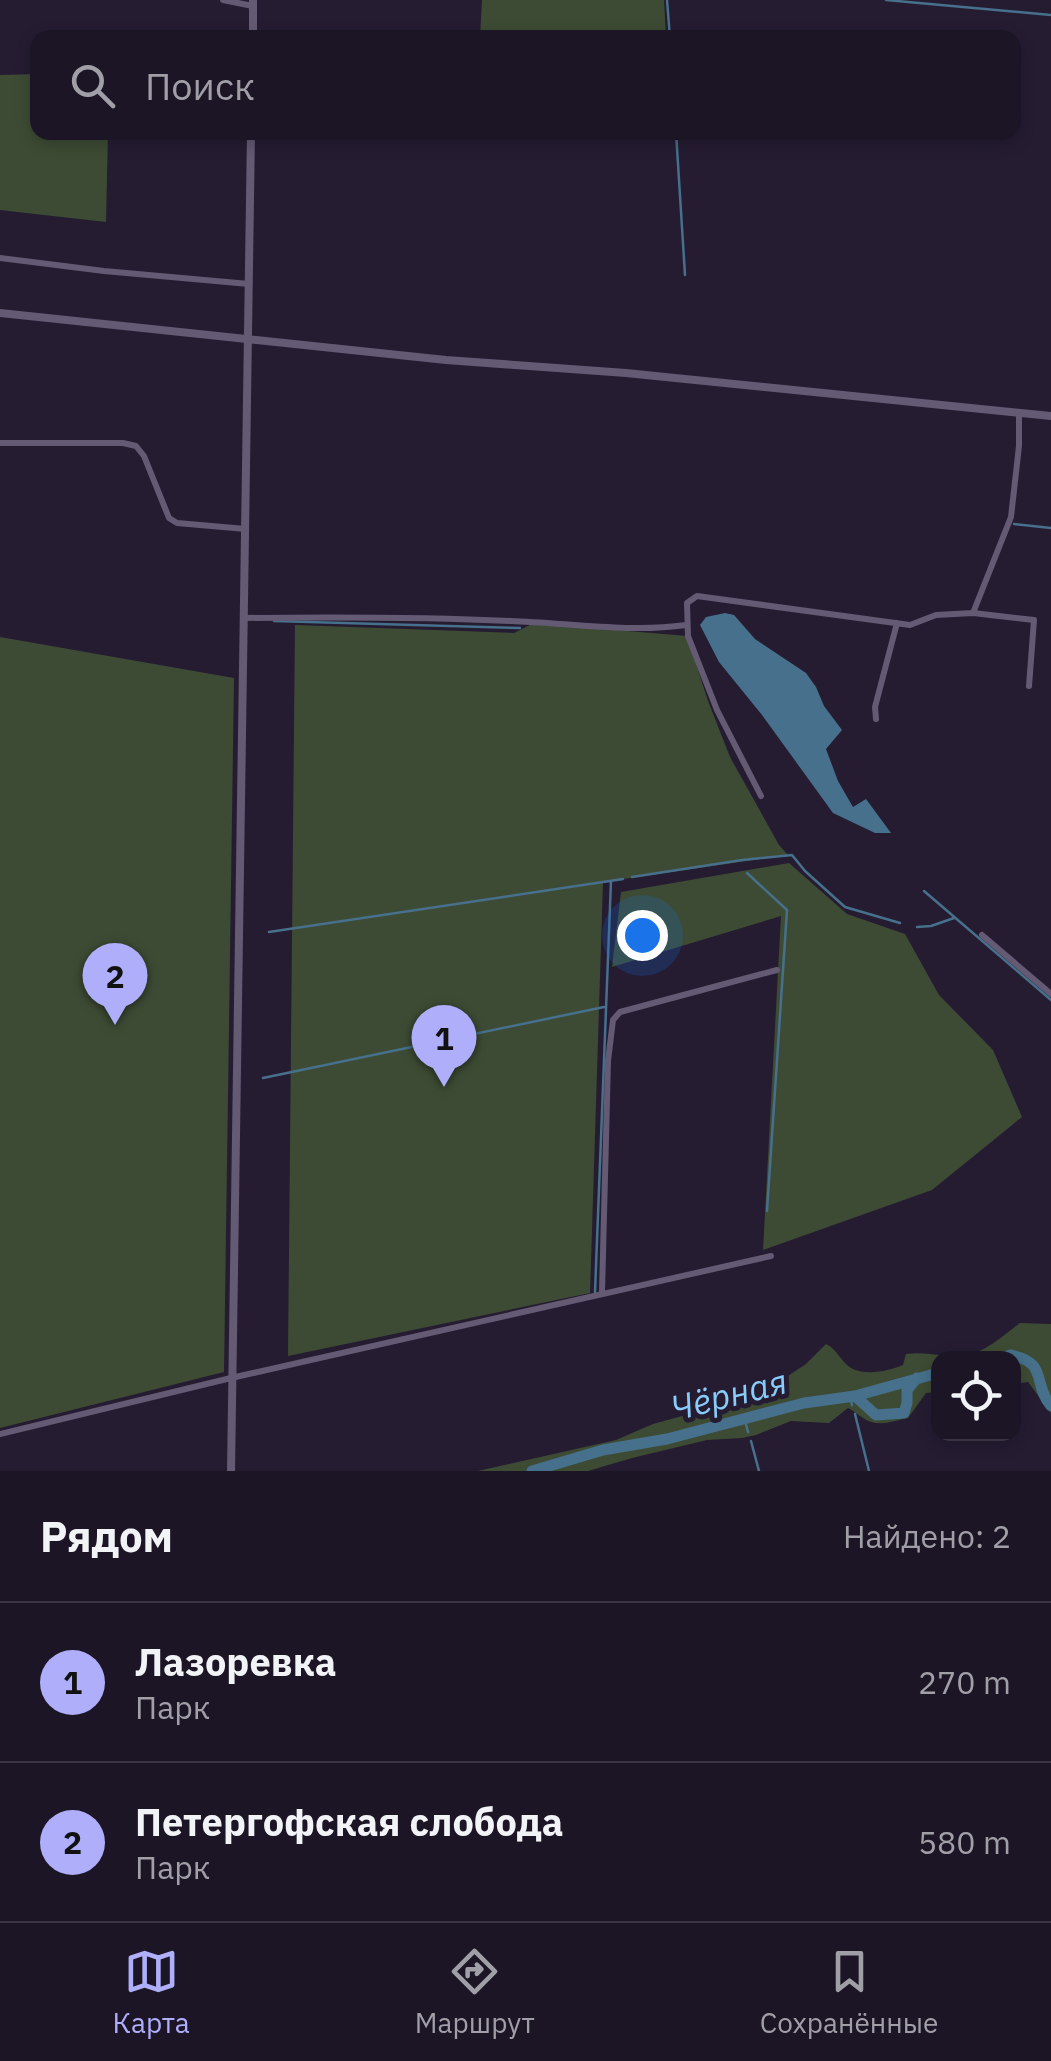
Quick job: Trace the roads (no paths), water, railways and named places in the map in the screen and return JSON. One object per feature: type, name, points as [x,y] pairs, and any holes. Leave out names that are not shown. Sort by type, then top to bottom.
[{"type":"street","points":[[223,0],[253,3],[253,30]]},
{"type":"street","points":[[231,1471],[252,140]]},
{"type":"street","points":[[0,258],[142,276],[249,284]]},
{"type":"street","points":[[0,313],[446,360],[626,373],[1051,416]]},
{"type":"street","points":[[973,612],[1012,517],[1018,413]]},
{"type":"street","points":[[0,444],[136,446],[144,456],[169,518],[181,524],[246,529]]},
{"type":"street","points":[[761,796],[717,710],[688,636],[687,604],[697,596],[910,625],[936,616],[973,612],[1034,620],[1029,686]]},
{"type":"street","points":[[244,618],[381,617],[657,629],[686,625]]},
{"type":"street","points":[[876,719],[875,706],[897,624]]},
{"type":"street","points":[[982,936],[1051,994]]},
{"type":"street","points":[[602,1292],[608,1061],[614,1020],[620,1012],[776,970]]},
{"type":"street","points":[[0,1434],[602,1292],[772,1256]]},
{"type":"water","points":[[734,615],[755,639],[806,673],[842,730],[826,749],[838,781],[853,807],[866,799],[891,833],[875,833],[833,813],[719,662],[700,625],[706,617]]},
{"type":"waterway","points":[[667,0],[669,30]]},
{"type":"waterway","points":[[886,0],[1051,15]]},
{"type":"waterway","points":[[677,140],[685,275]]},
{"type":"waterway","points":[[1014,524],[1051,528]]},
{"type":"waterway","points":[[274,621],[520,628]]},
{"type":"waterway","points":[[632,877],[792,855],[845,907],[900,923]]},
{"type":"waterway","points":[[747,873],[787,910],[767,1211]]},
{"type":"waterway","points":[[269,932],[623,879]]},
{"type":"waterway","points":[[595,1292],[611,881]]},
{"type":"waterway","points":[[924,891],[1051,1000]]},
{"type":"waterway","points":[[917,927],[954,918]]},
{"type":"waterway","points":[[263,1078],[604,1007]]},
{"type":"waterway","name":"Чёрная","points":[[1021,1358],[1035,1368],[1051,1406]]},
{"type":"waterway","name":"Чёрная","points":[[532,1471],[603,1450],[667,1439],[804,1403],[855,1396],[931,1375]]},
{"type":"waterway","points":[[855,1396],[876,1415],[904,1413],[907,1390],[917,1378]]},
{"type":"waterway","points":[[850,1397],[852,1405]]},
{"type":"waterway","points":[[855,1414],[869,1471]]},
{"type":"waterway","points":[[744,1417],[748,1432]]},
{"type":"waterway","points":[[751,1441],[759,1471]]},
{"type":"place","name":"Петергофская слобода","points":[[115,1025]]},
{"type":"place","name":"Лазоревка","points":[[444,1087]]}]
